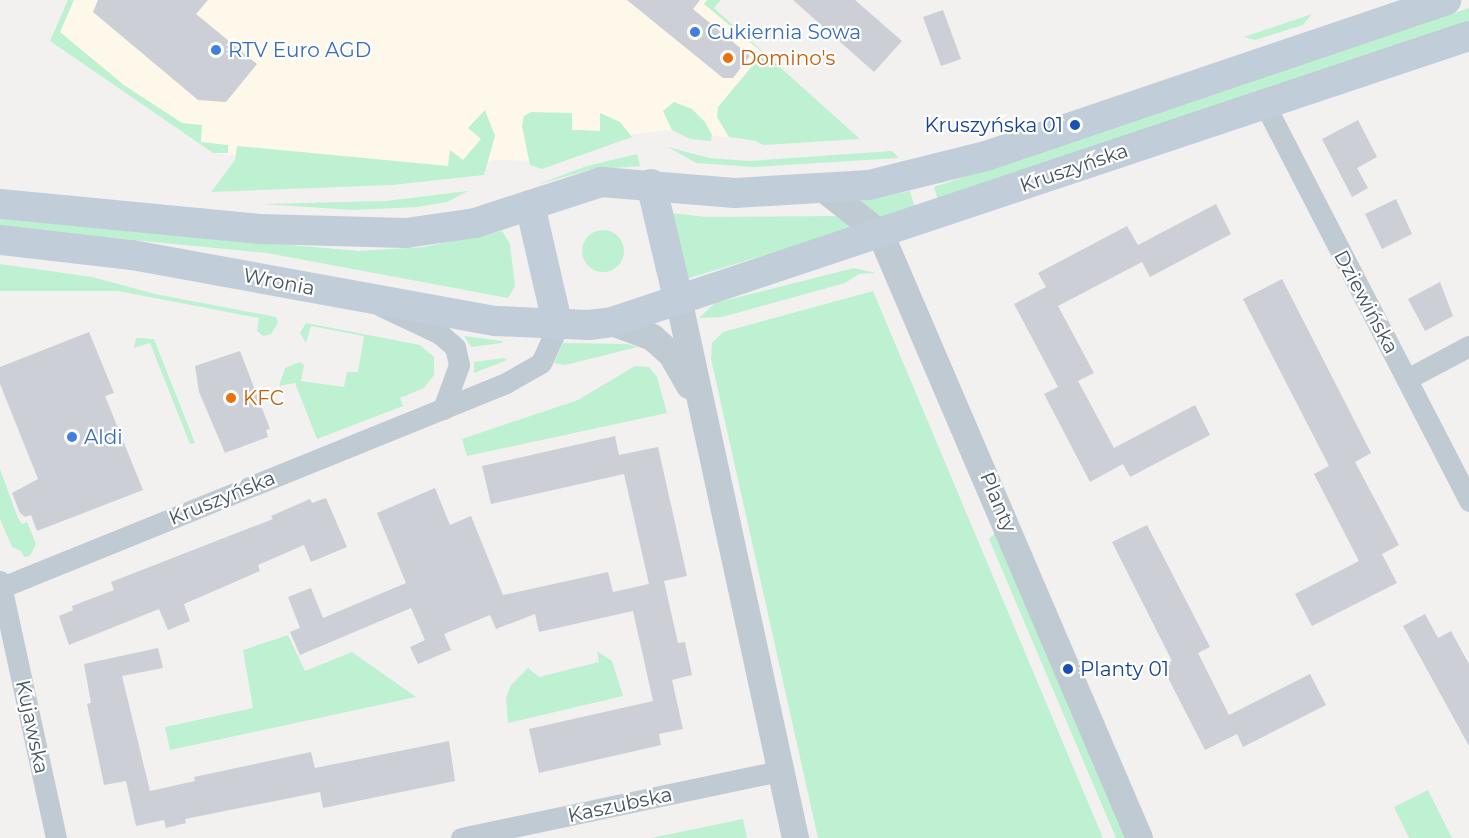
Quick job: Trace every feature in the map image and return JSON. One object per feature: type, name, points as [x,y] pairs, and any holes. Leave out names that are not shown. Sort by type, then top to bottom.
[{"type":"main road","name":"Kruszyńska","points":[[530,205],[601,182],[651,184],[735,193],[825,190],[925,174],[986,156],[1446,0]]},
{"type":"main road","name":"Kruszyńska","points":[[612,322],[678,298],[880,233],[1469,36]]},
{"type":"main road","points":[[651,184],[678,298]]},
{"type":"main road","points":[[0,204],[351,234],[432,231],[475,223],[530,205],[558,326]]},
{"type":"main road","name":"Wronia","points":[[0,240],[132,255],[373,302],[496,321],[558,326],[612,322]]},
{"type":"street","name":"Dziewińska","points":[[1264,104],[1469,501]]},
{"type":"street","name":"Planty","points":[[825,190],[880,233],[1139,838]]},
{"type":"street","points":[[678,298],[697,402],[795,838]]},
{"type":"street","points":[[373,302],[440,334],[455,347],[459,365],[443,409]]},
{"type":"street","points":[[612,322],[652,337],[672,354],[697,402]]},
{"type":"street","name":"Kruszyńska","points":[[1,585],[506,383],[541,363],[558,326]]},
{"type":"street","points":[[1407,379],[1469,346]]},
{"type":"street","name":"Kujawska","points":[[1,585],[56,838]]},
{"type":"street","name":"Kaszubska","points":[[461,838],[779,771]]},
{"type":"shaded area","points":[[68,0],[721,0],[714,8],[770,58],[756,141],[667,130],[630,135],[538,161],[495,160],[393,183],[329,165],[213,153],[50,41]]},
{"type":"green space","points":[[68,0],[74,0],[60,32],[124,85],[182,123],[202,125],[201,142],[228,145],[228,153],[213,153],[50,41]]},
{"type":"green space","points":[[707,0],[721,0],[714,8],[860,139],[763,145],[756,141],[729,137],[717,117],[718,107],[763,53],[704,4]]},
{"type":"green space","points":[[1469,8],[1469,22],[938,200],[934,187]]},
{"type":"green space","points":[[1312,14],[1303,25],[1255,40],[1244,37]]},
{"type":"green space","points":[[674,102],[692,109],[705,122],[712,135],[711,141],[690,139],[672,130],[663,111]]},
{"type":"green space","points":[[485,110],[495,136],[484,175],[392,185],[211,192],[235,160],[237,146],[448,166],[450,150],[463,160],[481,139],[468,128]]},
{"type":"green space","points":[[531,112],[572,113],[572,130],[600,131],[600,113],[620,122],[632,137],[542,169],[530,165],[522,126],[524,116]]},
{"type":"green space","points":[[668,147],[709,158],[749,161],[892,151],[899,158],[754,167],[696,163]]},
{"type":"green space","points":[[637,154],[640,166],[589,170],[536,185],[587,166]]},
{"type":"green space","points":[[468,191],[447,202],[417,207],[354,210],[261,204],[386,201]]},
{"type":"green space","points":[[910,191],[915,208],[883,219],[860,201]]},
{"type":"green space","points":[[670,213],[707,217],[842,216],[860,226],[683,280]]},
{"type":"green space","points":[[0,219],[359,251],[424,247],[502,231],[510,244],[515,286],[508,298],[267,253],[0,227]]},
{"type":"green space","points":[[603,230],[611,231],[618,236],[623,243],[623,259],[618,266],[611,271],[603,272],[595,271],[588,266],[583,259],[582,251],[583,243],[588,236],[595,231]]},
{"type":"green space","points":[[0,264],[92,277],[155,294],[276,317],[278,323],[271,334],[263,336],[257,331],[259,318],[118,291],[0,291]]},
{"type":"green space","points":[[854,268],[876,273],[859,274],[845,283],[722,317],[699,318],[715,303]]},
{"type":"green space","points":[[873,291],[1103,838],[818,838],[711,359],[712,343],[723,332]]},
{"type":"green space","points":[[306,323],[420,345],[434,357],[434,375],[424,388],[400,398],[403,406],[317,439],[295,383],[279,386],[285,368],[300,362],[304,365],[301,381],[344,387],[347,372],[358,372],[364,336],[311,326],[306,343],[300,333]]},
{"type":"green space","points":[[464,336],[502,341],[502,343],[471,347]]},
{"type":"green space","points":[[136,338],[154,339],[195,443],[190,444],[150,343],[134,348]]},
{"type":"green space","points":[[563,343],[627,344],[638,347],[565,365],[554,363]]},
{"type":"green space","points":[[504,358],[507,360],[474,373],[474,362]]},
{"type":"green space","points":[[635,366],[649,367],[657,377],[667,413],[467,456],[462,439],[578,400]]},
{"type":"green space","points":[[0,469],[18,518],[22,524],[27,522],[36,544],[30,556],[24,557],[21,551],[12,547],[0,519]]},
{"type":"green space","points":[[995,533],[1127,838],[1116,838],[989,539]]},
{"type":"green space","points":[[288,635],[305,671],[352,652],[416,697],[170,750],[165,727],[253,708],[243,650]]},
{"type":"green space","points":[[597,651],[612,661],[623,696],[508,723],[506,698],[511,685],[528,668],[539,677],[599,662]]},
{"type":"green space","points":[[1428,790],[1452,838],[1409,838],[1394,807]]},
{"type":"green space","points":[[743,819],[747,838],[651,838]]},
{"type":"building","points":[[98,0],[208,0],[196,14],[257,64],[226,102],[198,100],[93,12]]},
{"type":"building","points":[[627,0],[700,0],[693,9],[750,56],[733,78],[723,78]]},
{"type":"building","points":[[793,0],[855,0],[902,41],[874,72]]},
{"type":"building","points":[[943,10],[961,59],[941,66],[923,17]]},
{"type":"building","points":[[1358,120],[1377,157],[1357,168],[1368,188],[1352,197],[1322,139]]},
{"type":"building","points":[[1396,199],[1412,234],[1382,249],[1365,214]]},
{"type":"building","points":[[1216,204],[1231,234],[1150,277],[1142,262],[1058,306],[1094,373],[1078,381],[1114,448],[1195,405],[1210,435],[1130,477],[1123,464],[1090,482],[1044,394],[1058,387],[1014,304],[1046,287],[1038,273],[1127,226],[1138,245]]},
{"type":"building","points":[[1282,279],[1371,453],[1355,462],[1399,545],[1382,554],[1397,583],[1312,626],[1295,594],[1359,561],[1314,474],[1329,466],[1243,299]]},
{"type":"building","points":[[1440,282],[1453,316],[1425,331],[1408,299]]},
{"type":"building","name":"Aldi","points":[[89,332],[114,393],[105,396],[143,490],[37,531],[31,515],[25,517],[20,513],[12,493],[38,479],[0,384],[0,367]]},
{"type":"building","name":"KFC","points":[[240,351],[270,429],[266,430],[268,437],[225,453],[199,392],[195,366]]},
{"type":"building","points":[[615,436],[619,455],[658,447],[687,576],[664,581],[678,643],[685,642],[692,675],[672,680],[683,729],[659,734],[661,745],[539,773],[529,729],[653,701],[633,611],[539,632],[535,614],[496,629],[490,615],[444,634],[451,650],[418,664],[410,647],[425,640],[411,608],[300,655],[290,632],[300,628],[288,597],[311,588],[323,618],[406,583],[377,513],[435,488],[450,525],[471,516],[503,595],[608,572],[613,592],[649,584],[624,474],[491,504],[482,466]]},
{"type":"building","points":[[326,498],[347,547],[311,562],[304,545],[258,565],[260,571],[184,604],[190,621],[168,630],[159,609],[69,645],[59,616],[73,610],[72,606],[114,590],[111,582],[273,519],[271,516],[310,499],[312,503]]},
{"type":"building","points":[[1147,525],[1210,647],[1198,653],[1229,715],[1310,674],[1326,705],[1243,747],[1237,734],[1205,750],[1162,666],[1172,661],[1112,542]]},
{"type":"building","points":[[1425,614],[1438,638],[1451,631],[1469,664],[1469,746],[1403,626]]},
{"type":"building","points":[[158,648],[163,668],[122,676],[150,791],[195,781],[194,777],[311,752],[315,768],[449,741],[455,781],[323,808],[320,792],[185,819],[186,823],[166,828],[164,820],[136,826],[126,781],[104,785],[87,704],[91,703],[84,664]]},
{"type":"place","name":"Cukiernia Sowa","points":[[695,32]]},
{"type":"place","name":"RTV Euro AGD","points":[[216,50]]},
{"type":"place","name":"Domino's","points":[[728,58]]},
{"type":"place","name":"Kruszyńska 01","points":[[1075,125]]},
{"type":"place","name":"KFC","points":[[231,398]]},
{"type":"place","name":"Aldi","points":[[72,437]]},
{"type":"place","name":"Planty 01","points":[[1068,669]]}]
